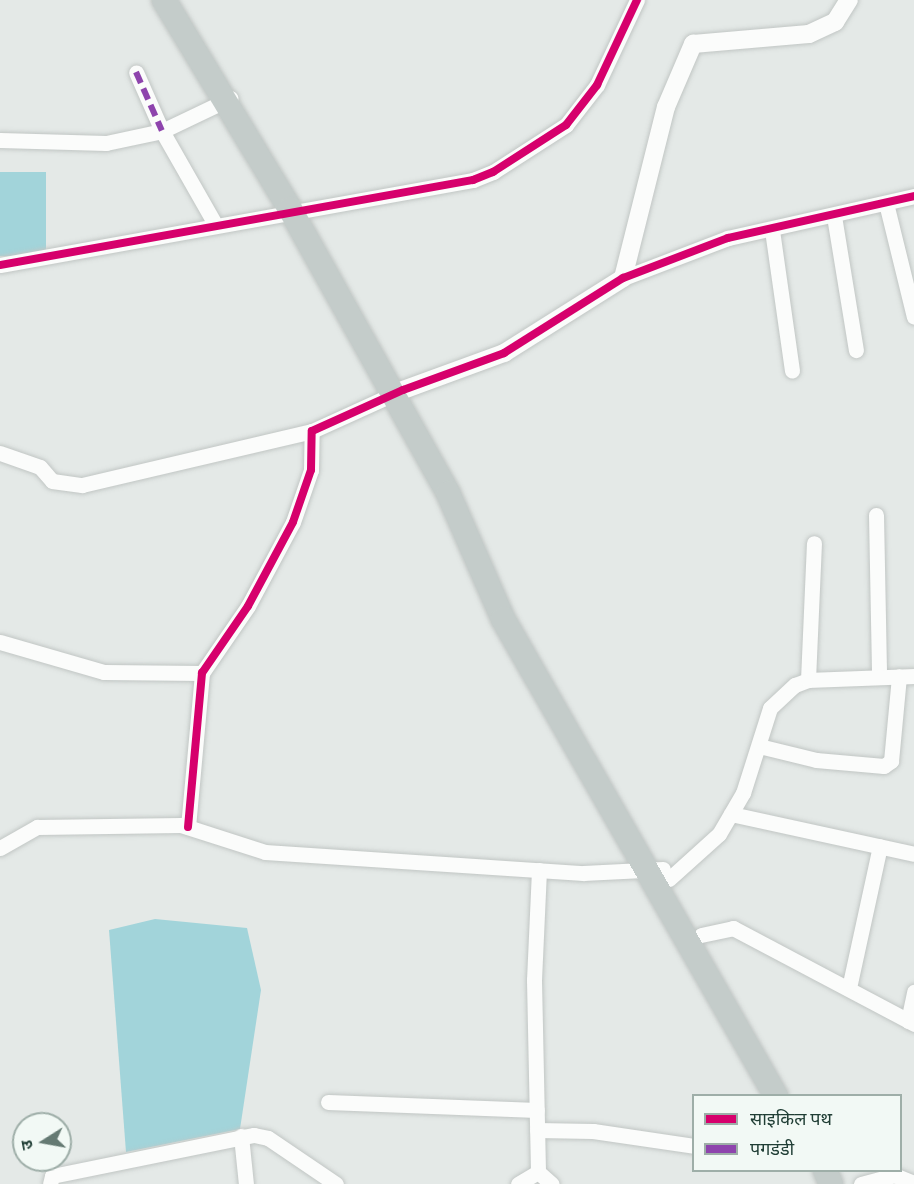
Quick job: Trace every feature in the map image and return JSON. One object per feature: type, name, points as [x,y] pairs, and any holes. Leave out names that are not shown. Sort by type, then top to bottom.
[{"type":"highway","points":[[164,0],[229,98],[297,208],[397,392],[453,475],[521,624],[660,872],[775,1094]]},
{"type":"highway","points":[[177,0],[229,98]]},
{"type":"highway","points":[[660,872],[701,935],[789,1094]]},
{"type":"street","points":[[0,265],[297,208],[472,180],[523,157],[566,125],[597,85],[637,0]]},
{"type":"street","points":[[623,278],[666,107],[693,44],[809,34],[835,22],[849,0]]},
{"type":"street","points":[[136,72],[162,131],[215,224]]},
{"type":"street","points":[[0,140],[106,143],[162,131],[229,98]]},
{"type":"street","points":[[0,453],[40,467],[52,481],[82,485],[312,431],[397,392],[504,353],[623,278],[728,238],[834,216],[914,196]]},
{"type":"street","points":[[886,203],[914,317]]},
{"type":"street","points":[[834,216],[856,350]]},
{"type":"street","points":[[772,230],[792,371]]},
{"type":"street","points":[[188,827],[202,673],[248,606],[294,522],[311,470],[312,431]]},
{"type":"street","points":[[876,515],[879,677]]},
{"type":"street","points":[[808,680],[814,543]]},
{"type":"street","points":[[0,642],[104,672],[202,673]]},
{"type":"street","points":[[0,848],[37,827],[188,827],[265,852],[539,870],[660,872],[719,834],[731,814],[759,746],[770,708],[808,680],[907,676],[891,761],[884,766],[816,760],[759,746]]},
{"type":"street","points":[[731,814],[914,854]]},
{"type":"street","points":[[849,988],[880,846]]},
{"type":"street","points":[[539,870],[534,980],[538,1172],[552,1184]]},
{"type":"street","points":[[701,935],[733,928],[911,1023],[914,993]]},
{"type":"street","points":[[328,1102],[537,1110]]},
{"type":"street","points":[[537,1130],[593,1131],[692,1146]]},
{"type":"street","points":[[50,1184],[52,1176],[242,1136],[268,1138],[333,1183]]},
{"type":"street","points":[[242,1136],[246,1184]]},
{"type":"street","points":[[518,1184],[538,1172]]},
{"type":"street","points":[[861,1184],[894,1175],[914,1183]]},
{"type":"water","points":[[0,172],[46,172],[46,256],[0,256]]},
{"type":"water","points":[[155,919],[247,928],[261,990],[240,1129],[126,1152],[109,930]]},
{"type":"marked path","points":[[136,72],[162,131]]},
{"type":"cycle path","points":[[0,265],[473,180],[493,172],[566,125],[597,85],[637,0]]},
{"type":"cycle path","points":[[188,827],[202,673],[248,606],[293,522],[311,470],[312,431],[403,390],[504,353],[623,278],[728,238],[914,196]]}]
